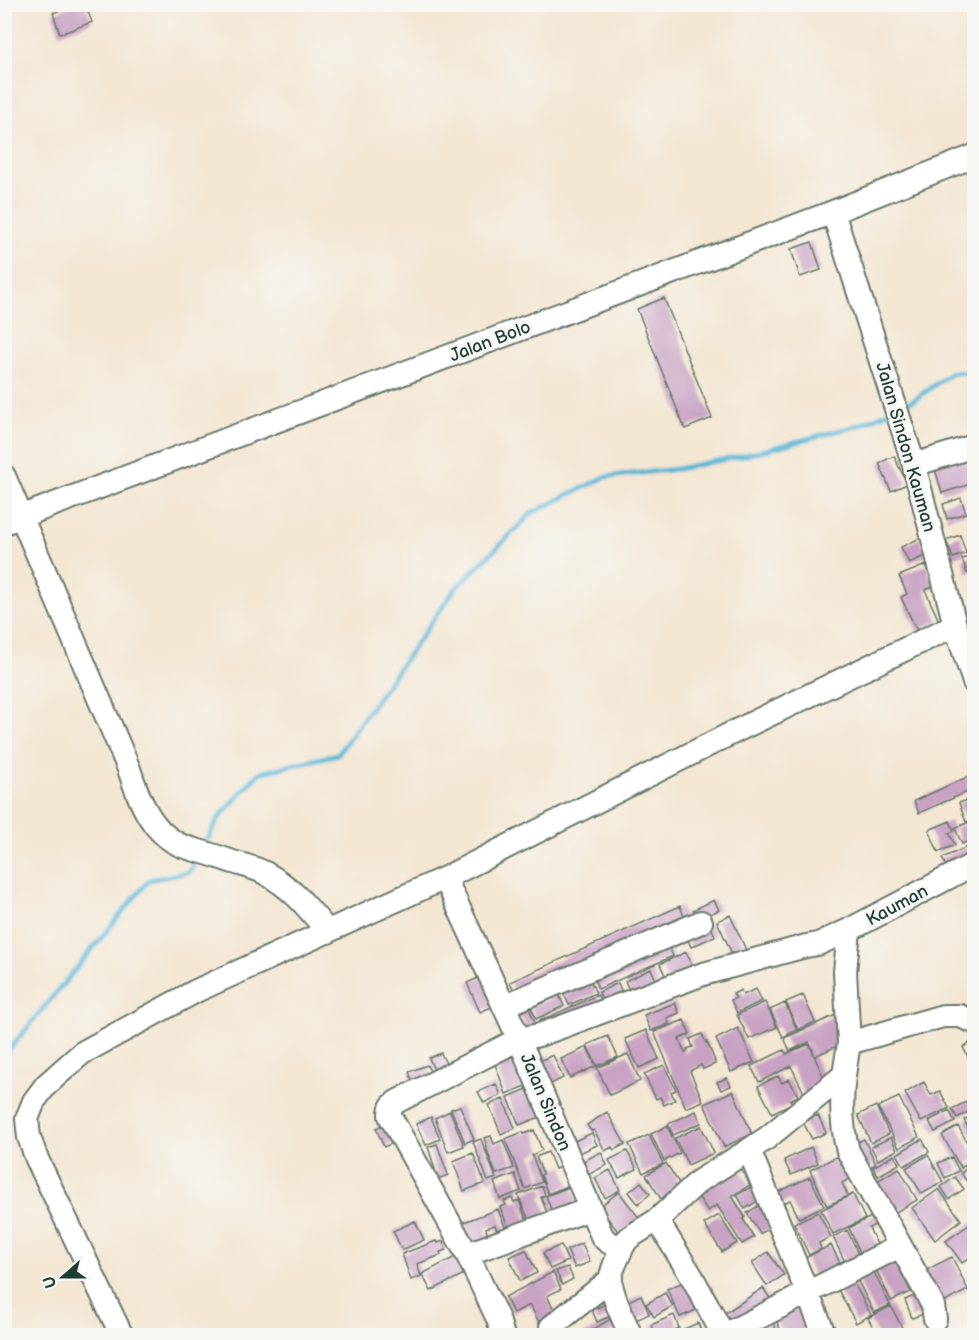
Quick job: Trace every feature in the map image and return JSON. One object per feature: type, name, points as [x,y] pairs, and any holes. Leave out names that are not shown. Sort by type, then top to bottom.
[{"type":"street","name":"Jalan Bolo","points":[[13,520],[833,212],[975,156]]},
{"type":"street","name":"Jalan Sindon Kauman","points":[[833,212],[914,465],[956,625],[975,682]]},
{"type":"street","points":[[914,465],[975,446]]},
{"type":"street","points":[[4,476],[13,520],[129,769],[138,797],[147,814],[162,832],[178,844],[253,867],[288,888],[302,900],[328,932]]},
{"type":"street","points":[[122,1335],[36,1157],[29,1137],[27,1119],[34,1101],[46,1085],[82,1053],[196,991],[445,878],[738,730],[956,625]]},
{"type":"street","name":"Kauman","points":[[818,944],[975,864]]},
{"type":"street","points":[[445,878],[519,1038],[398,1101],[392,1105],[390,1116],[467,1254],[498,1318],[503,1335]]},
{"type":"street","points":[[504,1006],[701,922]]},
{"type":"street","points":[[849,930],[845,972],[849,1044],[842,1094],[843,1134],[848,1151],[933,1306],[935,1319]]},
{"type":"street","points":[[818,944],[845,972]]},
{"type":"street","name":"Jalan Sindon","points":[[623,1246],[612,1245],[602,1236],[519,1038],[539,1035],[703,974],[818,944]]},
{"type":"street","points":[[849,1044],[943,1016],[960,1016],[975,1022]]},
{"type":"street","points":[[631,1335],[611,1288],[610,1280],[623,1246],[630,1238],[657,1220],[699,1181],[767,1138],[844,1075]]},
{"type":"street","points":[[749,1150],[825,1335]]},
{"type":"street","points":[[467,1254],[590,1209]]},
{"type":"street","points":[[657,1220],[724,1335],[900,1246]]},
{"type":"street","points":[[551,1328],[610,1280]]},
{"type":"building","points":[[76,4],[85,4],[92,22],[60,34],[53,13]]},
{"type":"building","points":[[812,242],[821,270],[800,277],[791,249]]},
{"type":"building","points":[[664,298],[712,418],[685,429],[637,309]]},
{"type":"building","points":[[965,452],[974,483],[942,493],[933,462]]},
{"type":"building","points":[[894,456],[907,484],[891,491],[879,463]]},
{"type":"building","points":[[961,498],[966,513],[947,519],[943,504]]},
{"type":"building","points":[[960,535],[966,553],[953,558],[946,540]]},
{"type":"building","points":[[920,538],[927,555],[909,563],[901,547]]},
{"type":"building","points":[[974,555],[974,571],[967,573],[962,559]]},
{"type":"building","points":[[926,565],[935,586],[925,590],[939,621],[917,631],[901,597],[907,594],[899,576]]},
{"type":"building","points":[[974,774],[974,789],[919,813],[914,801]]},
{"type":"building","points":[[974,797],[974,819],[966,822],[959,803]]},
{"type":"building","points":[[974,820],[974,839],[962,844],[955,828]]},
{"type":"building","points":[[950,821],[954,831],[949,833],[955,845],[938,852],[929,830]]},
{"type":"building","points":[[974,844],[974,859],[948,870],[942,858]]},
{"type":"building","points":[[714,900],[719,910],[698,920],[693,910]]},
{"type":"building","points":[[680,906],[685,919],[516,995],[510,982]]},
{"type":"building","points":[[730,915],[746,950],[733,956],[717,921]]},
{"type":"building","points":[[709,922],[715,936],[691,947],[685,933]]},
{"type":"building","points":[[667,943],[673,956],[598,989],[593,976]]},
{"type":"building","points":[[686,952],[695,972],[669,984],[660,964]]},
{"type":"building","points":[[651,969],[658,985],[632,997],[625,981]]},
{"type":"building","points":[[485,975],[498,1004],[480,1012],[467,983]]},
{"type":"building","points":[[590,980],[596,993],[569,1005],[563,992]]},
{"type":"building","points":[[618,983],[623,995],[604,1004],[599,992]]},
{"type":"building","points":[[756,989],[762,1001],[737,1013],[731,1000],[736,998],[733,994],[741,990],[743,995]]},
{"type":"building","points":[[559,995],[564,1006],[536,1019],[531,1007]]},
{"type":"building","points":[[598,995],[602,1005],[527,1030],[519,1012],[529,1008],[535,1023]]},
{"type":"building","points":[[803,995],[815,1022],[798,1030],[786,1002]]},
{"type":"building","points":[[765,1002],[777,1027],[749,1039],[737,1015]]},
{"type":"building","points":[[675,1003],[679,1013],[667,1018],[669,1024],[651,1031],[644,1015]]},
{"type":"building","points":[[785,1003],[797,1030],[783,1037],[770,1010]]},
{"type":"building","points":[[838,1014],[848,1041],[815,1056],[809,1042],[790,1051],[784,1038]]},
{"type":"building","points":[[684,1020],[690,1034],[679,1039],[685,1053],[687,1049],[693,1047],[690,1039],[702,1034],[715,1061],[715,1064],[703,1069],[701,1065],[690,1071],[703,1101],[686,1108],[654,1032]]},
{"type":"building","points":[[738,1028],[754,1062],[731,1072],[716,1039]]},
{"type":"building","points":[[646,1030],[659,1059],[639,1068],[625,1039]]},
{"type":"building","points":[[608,1036],[618,1057],[597,1066],[587,1045]]},
{"type":"building","points":[[973,1041],[974,1043],[974,1069],[963,1047]]},
{"type":"building","points":[[809,1044],[827,1085],[805,1095],[791,1066],[759,1082],[751,1066],[784,1050],[786,1054]]},
{"type":"building","points":[[587,1047],[596,1066],[570,1078],[561,1059]]},
{"type":"building","points":[[441,1053],[449,1070],[436,1075],[429,1058]]},
{"type":"building","points":[[519,1054],[531,1084],[506,1094],[495,1064]]},
{"type":"building","points":[[628,1054],[640,1081],[610,1095],[597,1068]]},
{"type":"building","points":[[553,1055],[563,1078],[549,1085],[539,1061]]},
{"type":"building","points":[[427,1065],[432,1075],[413,1082],[409,1072]]},
{"type":"building","points":[[664,1065],[676,1090],[671,1092],[675,1100],[664,1105],[660,1097],[656,1099],[644,1074]]},
{"type":"building","points":[[778,1076],[782,1083],[789,1079],[798,1096],[790,1100],[792,1103],[772,1113],[758,1086]]},
{"type":"building","points":[[727,1078],[731,1086],[721,1090],[717,1082]]},
{"type":"building","points":[[924,1082],[931,1095],[940,1091],[949,1108],[921,1122],[905,1093]]},
{"type":"building","points":[[496,1084],[501,1095],[484,1103],[478,1092]]},
{"type":"building","points":[[532,1087],[543,1116],[519,1125],[508,1097]]},
{"type":"building","points":[[733,1091],[752,1134],[724,1147],[704,1104]]},
{"type":"building","points":[[899,1097],[919,1137],[899,1148],[878,1107]]},
{"type":"building","points":[[974,1098],[974,1109],[957,1118],[952,1109]]},
{"type":"building","points":[[503,1099],[515,1128],[501,1134],[489,1105]]},
{"type":"building","points":[[460,1106],[474,1139],[465,1143],[451,1109]]},
{"type":"building","points":[[876,1106],[889,1134],[871,1143],[858,1115]]},
{"type":"building","points":[[949,1110],[955,1122],[935,1132],[929,1121]]},
{"type":"building","points":[[450,1111],[464,1146],[448,1152],[435,1118]]},
{"type":"building","points":[[696,1111],[701,1123],[673,1135],[668,1124]]},
{"type":"building","points":[[607,1112],[625,1144],[614,1150],[612,1147],[605,1151],[594,1130],[591,1131],[587,1125]]},
{"type":"building","points":[[818,1115],[826,1133],[812,1139],[803,1122]]},
{"type":"building","points":[[974,1115],[974,1140],[964,1120]]},
{"type":"building","points":[[431,1117],[440,1139],[426,1145],[416,1124]]},
{"type":"building","points":[[388,1122],[397,1141],[384,1147],[376,1128]]},
{"type":"building","points":[[667,1126],[680,1153],[664,1161],[651,1134]]},
{"type":"building","points":[[701,1126],[714,1153],[688,1165],[675,1138]]},
{"type":"building","points":[[958,1126],[974,1155],[974,1160],[961,1168],[942,1135]]},
{"type":"building","points":[[534,1130],[542,1150],[532,1155],[542,1182],[525,1189],[505,1139]]},
{"type":"building","points":[[592,1133],[597,1145],[573,1156],[568,1144]]},
{"type":"building","points":[[649,1135],[663,1164],[643,1173],[629,1144]]},
{"type":"building","points":[[491,1136],[494,1144],[503,1140],[514,1168],[496,1174],[484,1138]]},
{"type":"building","points":[[891,1137],[897,1150],[878,1160],[871,1147]]},
{"type":"building","points":[[481,1139],[496,1178],[488,1181],[473,1142]]},
{"type":"building","points":[[864,1139],[876,1164],[864,1170],[852,1145]]},
{"type":"building","points":[[922,1139],[929,1152],[904,1166],[897,1154]]},
{"type":"building","points":[[437,1144],[448,1175],[438,1179],[428,1147]]},
{"type":"building","points":[[811,1147],[818,1163],[791,1175],[784,1160]]},
{"type":"building","points":[[627,1151],[637,1169],[619,1178],[609,1160]]},
{"type":"building","points":[[548,1152],[555,1169],[563,1166],[570,1185],[548,1194],[536,1157]]},
{"type":"building","points":[[601,1152],[607,1165],[586,1176],[580,1163]]},
{"type":"building","points":[[473,1153],[485,1183],[464,1191],[453,1161]]},
{"type":"building","points":[[844,1153],[855,1176],[842,1183],[848,1196],[827,1206],[810,1170]]},
{"type":"building","points":[[894,1155],[899,1164],[878,1176],[873,1167]]},
{"type":"building","points":[[928,1155],[943,1182],[922,1194],[906,1168]]},
{"type":"building","points":[[952,1157],[959,1171],[945,1178],[938,1163]]},
{"type":"building","points":[[666,1163],[684,1191],[664,1204],[646,1175]]},
{"type":"building","points":[[974,1163],[974,1177],[967,1182],[961,1173]]},
{"type":"building","points":[[738,1165],[750,1185],[732,1196],[754,1237],[742,1244],[717,1205],[708,1211],[695,1192]]},
{"type":"building","points":[[899,1168],[917,1200],[889,1216],[872,1184]]},
{"type":"building","points":[[610,1170],[620,1190],[605,1198],[595,1178]]},
{"type":"building","points":[[515,1174],[521,1191],[500,1199],[494,1182]]},
{"type":"building","points":[[810,1177],[824,1206],[799,1218],[790,1200],[781,1204],[776,1193]]},
{"type":"building","points":[[955,1177],[964,1189],[949,1199],[941,1187]]},
{"type":"building","points":[[641,1182],[650,1194],[638,1204],[629,1192]]},
{"type":"building","points":[[756,1184],[764,1197],[745,1209],[737,1195]]},
{"type":"building","points":[[542,1186],[545,1195],[541,1197],[550,1220],[532,1227],[518,1195]]},
{"type":"building","points":[[572,1186],[580,1207],[554,1218],[546,1196]]},
{"type":"building","points":[[939,1189],[961,1220],[935,1240],[912,1208]]},
{"type":"building","points":[[619,1192],[640,1219],[620,1234],[599,1207]]},
{"type":"building","points":[[853,1194],[865,1219],[833,1234],[821,1210]]},
{"type":"building","points":[[512,1198],[514,1202],[519,1200],[529,1227],[511,1234],[500,1207],[506,1205],[504,1201]]},
{"type":"building","points":[[761,1204],[775,1225],[760,1234],[747,1213]]},
{"type":"building","points":[[498,1209],[508,1235],[500,1238],[495,1225],[486,1228],[488,1240],[469,1248],[459,1224]]},
{"type":"building","points":[[818,1212],[831,1237],[819,1243],[821,1249],[809,1255],[794,1223]]},
{"type":"building","points":[[879,1213],[883,1221],[869,1228],[881,1252],[864,1261],[849,1228]]},
{"type":"building","points":[[719,1215],[737,1243],[722,1252],[704,1224]]},
{"type":"building","points":[[415,1221],[424,1240],[402,1250],[393,1231]]},
{"type":"building","points":[[973,1222],[974,1254],[962,1263],[946,1241]]},
{"type":"building","points":[[847,1230],[863,1263],[849,1270],[833,1237]]},
{"type":"building","points":[[436,1241],[437,1243],[443,1241],[446,1250],[440,1252],[441,1255],[417,1264],[421,1276],[411,1280],[402,1254]]},
{"type":"building","points":[[582,1243],[590,1262],[575,1268],[567,1250]]},
{"type":"building","points":[[561,1245],[568,1261],[550,1269],[543,1253]]},
{"type":"building","points":[[831,1245],[845,1273],[818,1286],[805,1258]]},
{"type":"building","points":[[526,1250],[537,1273],[520,1281],[509,1257]]},
{"type":"building","points":[[768,1252],[784,1275],[767,1286],[752,1263]]},
{"type":"building","points":[[461,1254],[470,1271],[431,1291],[422,1274]]},
{"type":"building","points":[[901,1254],[908,1268],[901,1271],[911,1292],[891,1301],[875,1267]]},
{"type":"building","points":[[952,1257],[968,1290],[939,1305],[922,1272]]},
{"type":"building","points":[[568,1267],[573,1279],[562,1285],[556,1271]]},
{"type":"building","points":[[872,1268],[890,1305],[874,1313],[856,1277]]},
{"type":"building","points":[[553,1272],[561,1289],[547,1296],[558,1317],[541,1326],[530,1305],[513,1313],[505,1297]]},
{"type":"building","points":[[850,1276],[871,1315],[856,1323],[835,1284]]},
{"type":"building","points":[[688,1280],[701,1308],[680,1317],[667,1289]]},
{"type":"building","points":[[763,1288],[773,1303],[735,1328],[725,1313]]},
{"type":"building","points":[[665,1293],[673,1306],[654,1317],[646,1304]]},
{"type":"building","points":[[921,1293],[929,1312],[912,1318],[905,1300]]},
{"type":"building","points":[[641,1295],[649,1314],[632,1322],[624,1303]]},
{"type":"building","points":[[809,1303],[822,1336],[783,1336],[775,1317]]},
{"type":"building","points":[[606,1304],[611,1316],[597,1322],[592,1310]]},
{"type":"building","points":[[891,1306],[903,1330],[892,1336],[878,1336],[868,1318]]},
{"type":"building","points":[[674,1315],[679,1328],[662,1336],[656,1336],[651,1325]]},
{"type":"building","points":[[612,1318],[618,1328],[605,1336],[582,1336]]},
{"type":"building","points":[[773,1322],[779,1336],[742,1336]]},
{"type":"building","points":[[698,1323],[703,1336],[678,1336],[677,1332]]},
{"type":"waterway","points":[[900,406],[914,400],[951,373],[974,372]]},
{"type":"waterway","points":[[204,846],[219,818],[259,773],[338,754],[455,589],[532,513],[605,477],[677,469],[746,455],[860,425],[892,410]]},
{"type":"waterway","points":[[4,1056],[149,880],[189,872],[198,857]]}]
